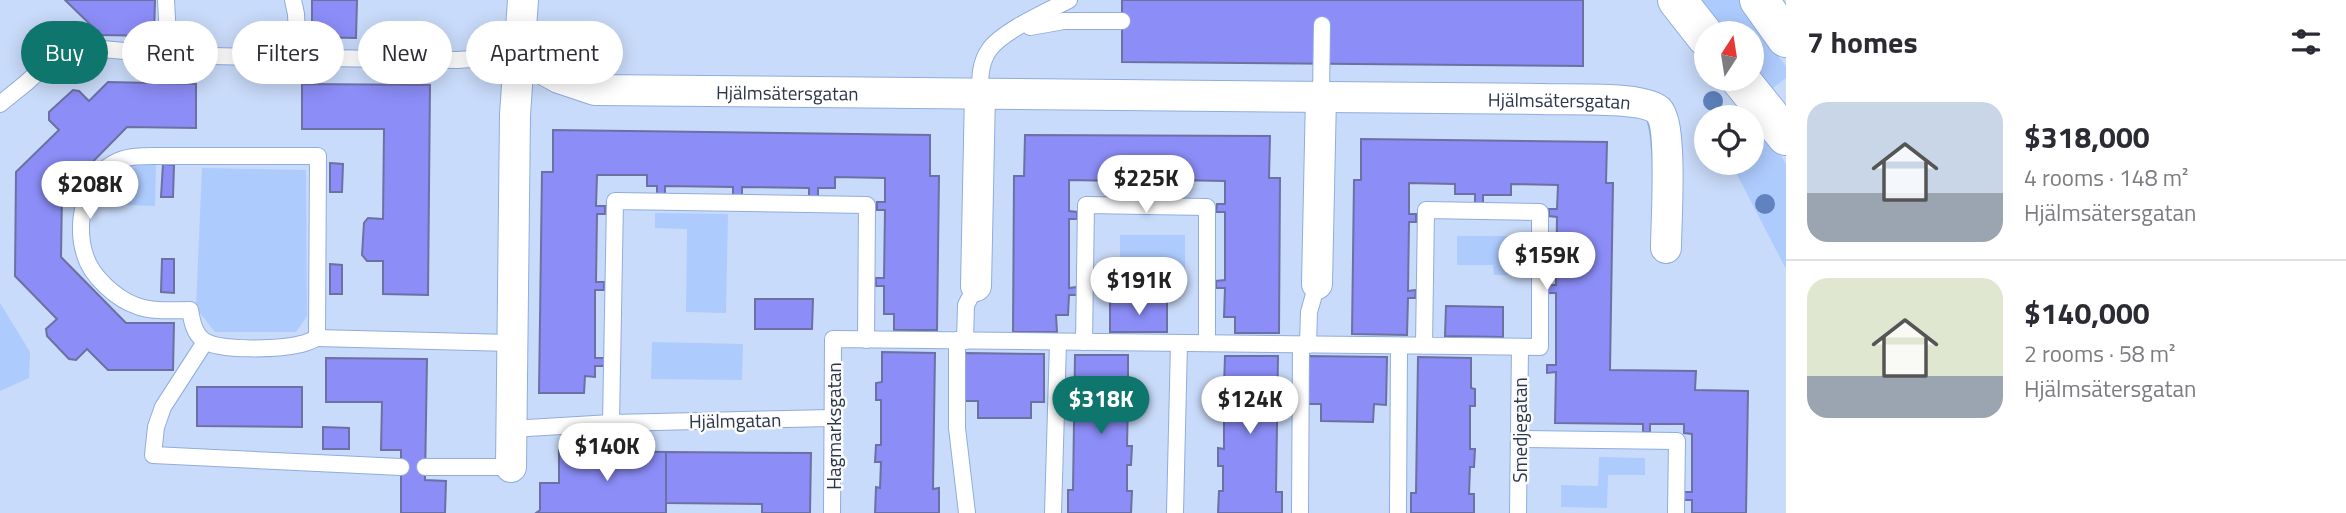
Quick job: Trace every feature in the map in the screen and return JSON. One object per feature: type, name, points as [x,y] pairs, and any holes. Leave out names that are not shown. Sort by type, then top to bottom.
[{"type":"main road","points":[[1677,0],[1694,22]]},
{"type":"main road","points":[[1759,0],[1786,38]]},
{"type":"main road","points":[[1750,91],[1786,136]]},
{"type":"street","points":[[522,21],[523,0]]},
{"type":"street","points":[[511,467],[517,84]]},
{"type":"street","name":"Hjälmsätersgatan","points":[[577,84],[595,90],[1321,96],[1615,101],[1645,104],[1658,110],[1664,120],[1667,139],[1666,248]]},
{"type":"street","points":[[976,286],[980,93]]},
{"type":"street","points":[[1317,284],[1321,96]]},
{"type":"lane","points":[[166,0],[167,21]]},
{"type":"lane","points":[[293,0],[296,21]]},
{"type":"lane","points":[[980,93],[980,71],[988,51],[1014,29],[1069,0]]},
{"type":"lane","points":[[1014,29],[1063,21],[1122,21]]},
{"type":"lane","points":[[1321,96],[1322,24]]},
{"type":"lane","points":[[0,104],[61,51],[80,47],[122,52]]},
{"type":"lane","points":[[344,58],[466,59]]},
{"type":"lane","points":[[317,338],[318,156],[132,157],[115,162],[95,180],[83,203],[81,234],[85,256],[97,276],[115,294],[136,306],[161,310],[190,310],[193,326],[205,342],[233,348],[288,346],[317,338],[512,343]]},
{"type":"lane","points":[[611,423],[615,201],[867,205],[866,340],[1540,348],[1540,212],[1426,210],[1424,346]]},
{"type":"lane","points":[[1084,342],[1086,205],[1207,207],[1207,343]]},
{"type":"lane","points":[[1300,513],[1304,345],[1317,284]]},
{"type":"lane","points":[[967,513],[957,428],[961,341],[966,305],[976,286]]},
{"type":"lane","name":"Hagmarksgatan","points":[[832,513],[833,339],[866,340]]},
{"type":"lane","points":[[205,342],[163,407],[156,427],[152,455],[401,467]]},
{"type":"lane","points":[[1054,513],[1058,342]]},
{"type":"lane","points":[[1175,513],[1179,343]]},
{"type":"lane","points":[[1398,513],[1399,346]]},
{"type":"lane","name":"Smedjegatan","points":[[1518,513],[1520,347]]},
{"type":"lane","name":"Hjälmgatan","points":[[511,429],[611,423],[832,418]]},
{"type":"lane","points":[[1519,439],[1677,441],[1676,513]]},
{"type":"lane","points":[[425,467],[511,467]]},
{"type":"shaded area","points":[[1696,0],[1739,0],[1753,21],[1713,21]]},
{"type":"shaded area","points":[[1764,37],[1786,66],[1786,78],[1769,91],[1764,85]]},
{"type":"shaded area","points":[[1764,134],[1786,164],[1786,269],[1737,175],[1764,175]]},
{"type":"shaded area","points":[[156,164],[155,206],[95,204],[106,185],[119,173]]},
{"type":"shaded area","points":[[202,168],[306,170],[307,316],[296,332],[215,332],[196,308]]},
{"type":"shaded area","points":[[655,213],[728,214],[726,313],[686,312],[687,229],[655,228]]},
{"type":"shaded area","points":[[1120,235],[1185,235],[1185,274],[1157,273],[1157,264],[1120,263]]},
{"type":"shaded area","points":[[1457,236],[1522,236],[1522,275],[1494,275],[1493,265],[1457,265]]},
{"type":"shaded area","points":[[0,303],[30,352],[29,378],[0,391]]},
{"type":"shaded area","points":[[652,342],[743,344],[742,380],[651,379]]},
{"type":"shaded area","points":[[1599,457],[1645,458],[1645,475],[1608,475],[1607,508],[1561,507],[1561,485],[1598,486]]},
{"type":"building","points":[[65,0],[155,0],[154,21],[122,21],[122,35],[108,35],[108,21],[87,21]]},
{"type":"building","points":[[312,0],[357,0],[356,38],[344,38],[344,21],[312,21]]},
{"type":"building","points":[[1122,0],[1583,0],[1583,66],[1122,62]]},
{"type":"building","points":[[108,82],[196,84],[196,128],[127,127],[62,193],[61,257],[126,323],[174,323],[173,370],[108,370],[87,349],[76,360],[69,359],[47,336],[46,329],[57,319],[15,276],[16,172],[59,130],[49,120],[49,112],[73,90],[79,91],[89,101]]},
{"type":"building","points":[[302,84],[430,85],[428,295],[383,294],[383,261],[367,261],[362,255],[364,223],[368,218],[383,219],[384,129],[302,129]]},
{"type":"building","points":[[553,130],[930,135],[930,176],[939,176],[937,330],[894,330],[894,314],[884,314],[884,286],[876,286],[876,278],[884,278],[885,210],[877,210],[877,202],[885,202],[885,178],[835,177],[835,188],[818,188],[818,196],[809,196],[809,188],[742,187],[742,196],[733,195],[733,187],[665,186],[665,195],[657,194],[657,186],[647,186],[647,175],[597,175],[596,206],[605,206],[605,214],[597,214],[596,282],[604,282],[604,290],[595,290],[595,358],[604,358],[604,366],[595,366],[595,377],[585,376],[584,393],[539,393],[542,172],[553,172]]},
{"type":"building","points":[[1025,135],[1270,136],[1269,178],[1280,178],[1279,333],[1235,333],[1235,317],[1224,317],[1225,288],[1216,288],[1216,281],[1225,280],[1225,212],[1216,212],[1217,204],[1225,204],[1225,181],[1174,180],[1174,191],[1148,191],[1148,199],[1140,199],[1140,191],[1120,190],[1120,181],[1069,180],[1069,211],[1077,212],[1077,219],[1069,219],[1069,288],[1077,287],[1077,295],[1069,295],[1068,315],[1056,315],[1057,332],[1013,332],[1014,176],[1024,176]]},
{"type":"building","points":[[1361,139],[1607,142],[1606,183],[1613,183],[1610,370],[1696,371],[1695,390],[1748,391],[1746,513],[1692,513],[1692,500],[1683,500],[1683,492],[1692,492],[1692,434],[1684,433],[1684,424],[1650,424],[1650,432],[1643,432],[1643,424],[1555,423],[1556,372],[1547,373],[1547,365],[1556,365],[1556,293],[1548,293],[1548,285],[1556,285],[1557,217],[1549,216],[1549,209],[1557,209],[1558,185],[1511,184],[1511,195],[1483,195],[1483,203],[1475,203],[1475,194],[1455,194],[1455,184],[1409,183],[1409,214],[1416,214],[1416,222],[1409,222],[1408,291],[1416,290],[1415,298],[1408,298],[1407,335],[1352,334],[1354,180],[1361,180]]},
{"type":"building","points":[[330,163],[343,164],[342,192],[330,192]]},
{"type":"building","points":[[163,164],[174,165],[173,197],[161,197]]},
{"type":"building","points":[[162,259],[174,259],[174,293],[161,292]]},
{"type":"building","points":[[330,264],[342,265],[342,294],[330,294]]},
{"type":"building","points":[[755,299],[813,299],[812,329],[755,329]]},
{"type":"building","points":[[1110,302],[1167,302],[1167,332],[1110,332]]},
{"type":"building","points":[[1446,306],[1503,307],[1503,337],[1445,336]]},
{"type":"building","points":[[882,352],[935,353],[933,489],[939,488],[939,513],[875,513],[881,462],[875,462],[876,445],[881,445],[881,400],[876,400],[876,383],[882,382]]},
{"type":"building","points":[[965,353],[1044,354],[1044,402],[1031,402],[1031,418],[978,418],[978,401],[965,401]]},
{"type":"building","points":[[1075,355],[1128,355],[1128,386],[1132,386],[1132,403],[1128,402],[1127,446],[1132,446],[1131,465],[1127,465],[1127,491],[1132,491],[1131,513],[1068,513],[1068,490],[1073,490]]},
{"type":"building","points":[[1225,356],[1278,356],[1276,492],[1282,492],[1282,513],[1218,513],[1219,491],[1223,491],[1223,466],[1218,466],[1218,448],[1224,449],[1224,404],[1218,404],[1219,386],[1224,386]]},
{"type":"building","points":[[1308,356],[1387,357],[1386,405],[1374,404],[1373,422],[1321,421],[1321,404],[1307,404]]},
{"type":"building","points":[[1418,357],[1471,358],[1471,388],[1475,389],[1475,406],[1470,406],[1470,449],[1475,449],[1474,467],[1470,467],[1469,494],[1474,494],[1474,513],[1411,513],[1411,493],[1416,493]]},
{"type":"building","points":[[326,358],[427,359],[425,480],[446,481],[445,513],[401,513],[401,450],[381,450],[382,402],[326,402]]},
{"type":"building","points":[[197,387],[302,387],[302,427],[197,426]]},
{"type":"building","points":[[323,427],[349,428],[349,449],[323,449]]},
{"type":"building","points":[[559,450],[666,452],[666,513],[536,513],[540,510],[540,483],[559,483]]},
{"type":"building","points":[[666,452],[811,453],[810,513],[762,513],[762,504],[666,503]]}]
